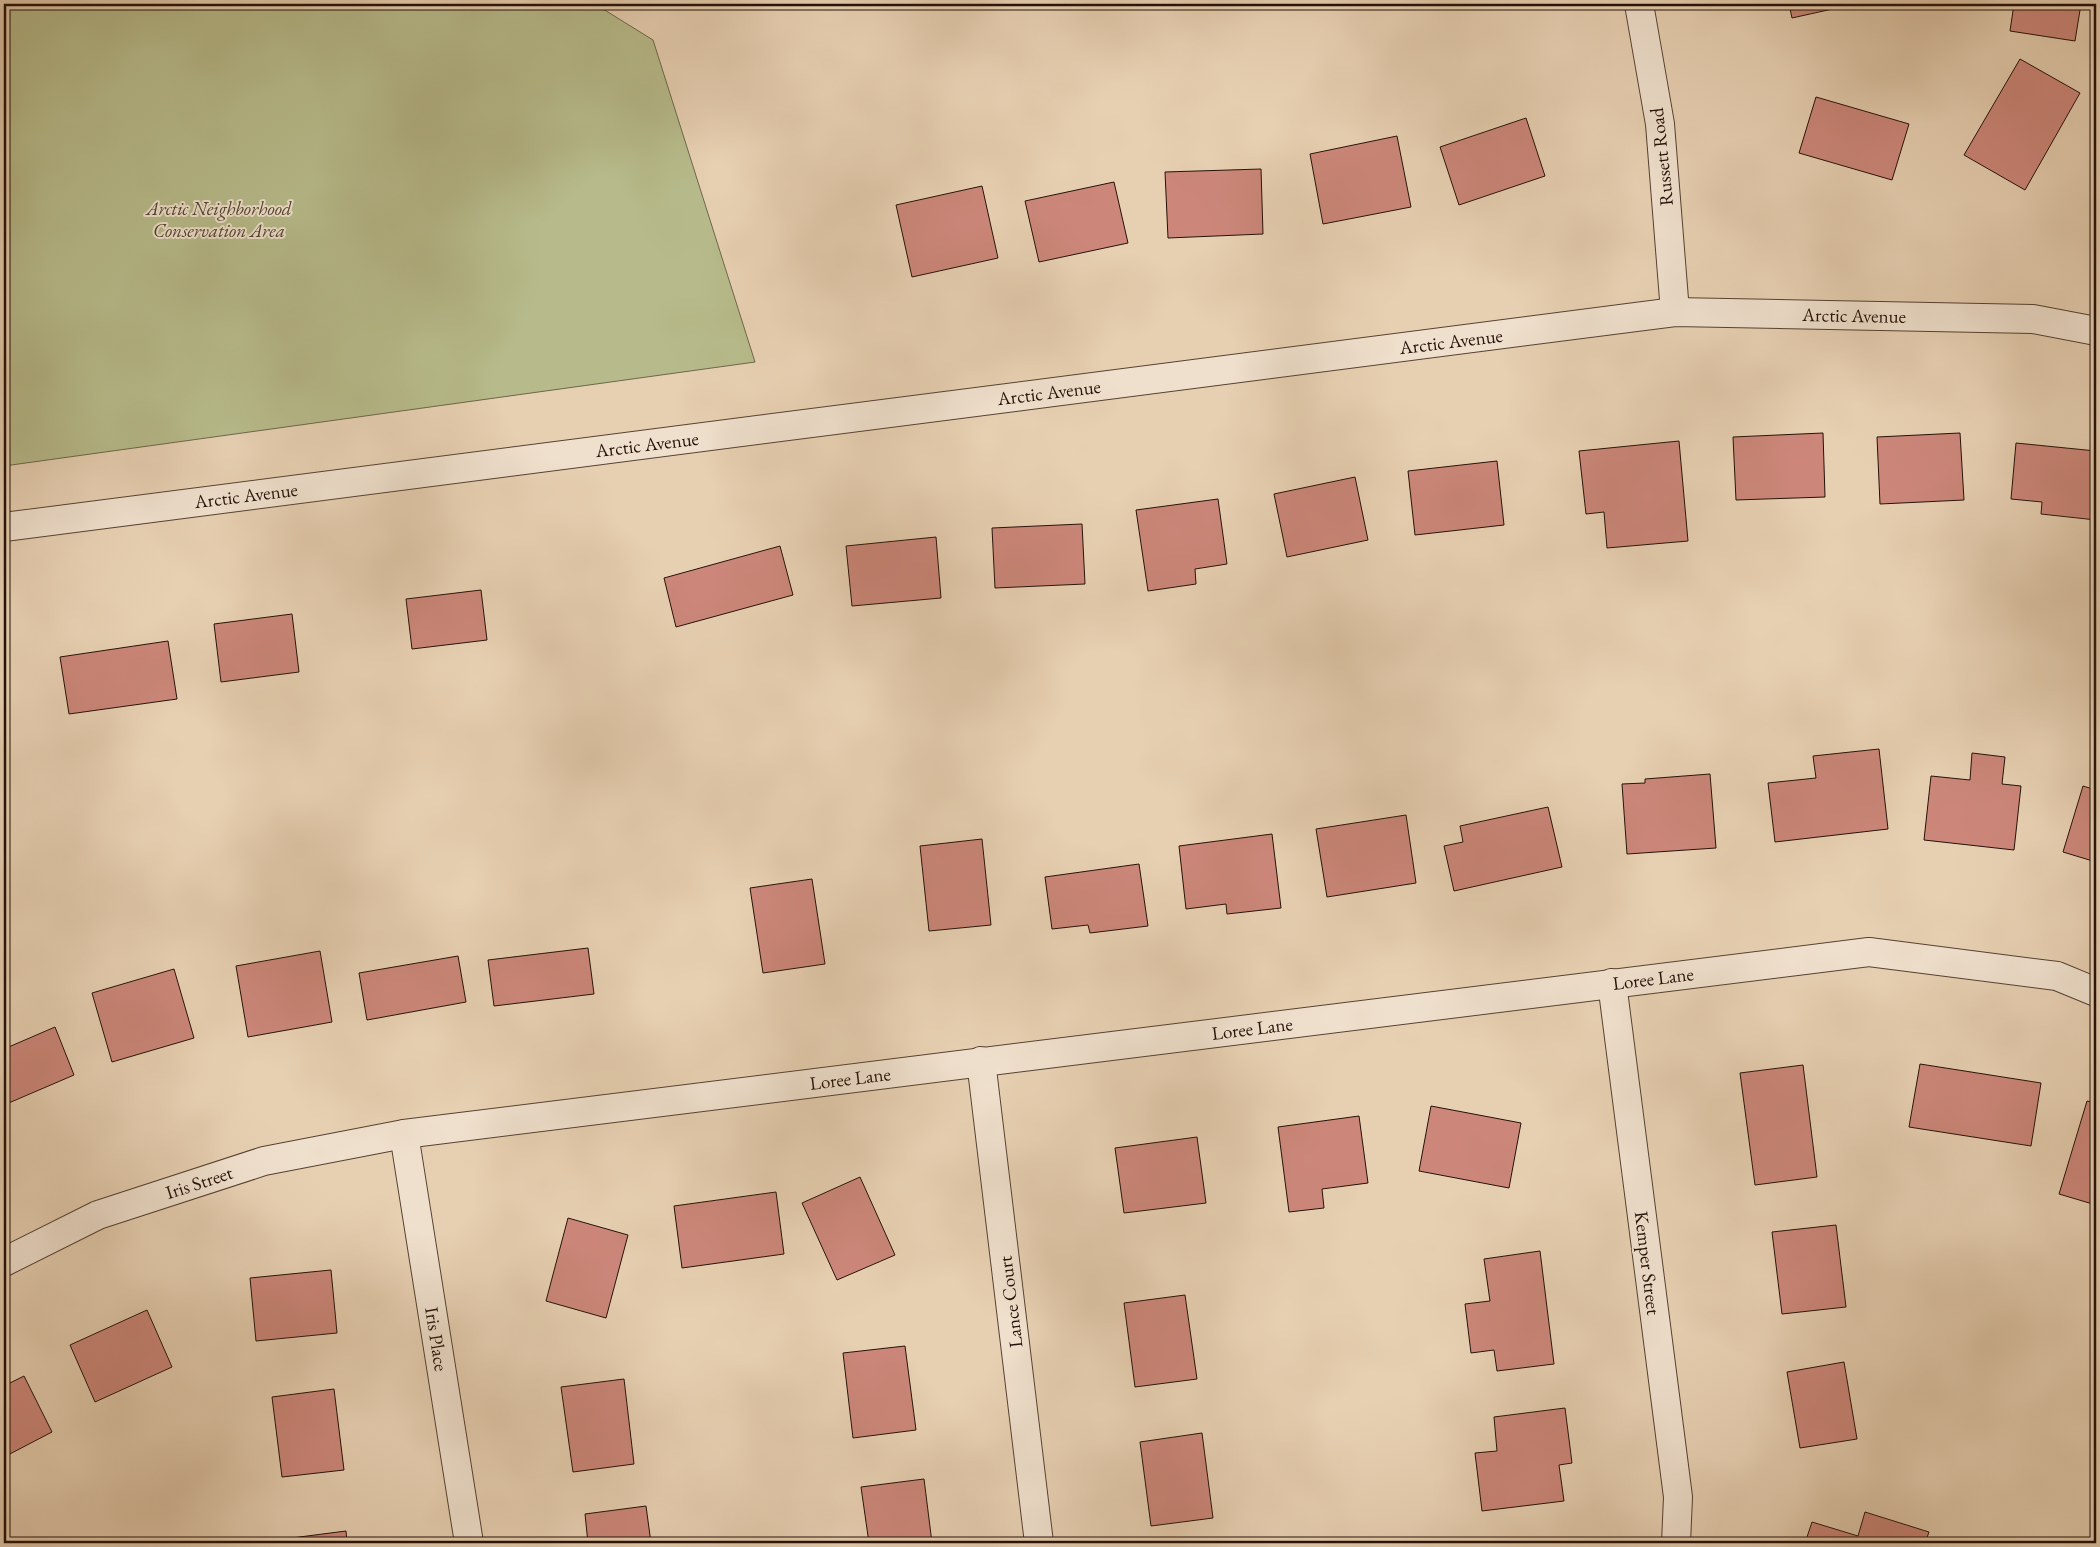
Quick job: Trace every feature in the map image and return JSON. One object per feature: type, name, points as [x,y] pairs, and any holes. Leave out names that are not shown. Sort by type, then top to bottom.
[{"type":"street","name":"Russett Road","points":[[1639,4],[1660,124],[1675,312]]},
{"type":"street","name":"Arctic Avenue","points":[[4,527],[1675,312],[2033,319],[2096,331]]},
{"type":"street","name":"Loree Lane","points":[[404,1134],[1870,952],[2057,976],[2096,992]]},
{"type":"street","name":"Kemper Street","points":[[1612,983],[1678,1497],[1676,1543]]},
{"type":"street","name":"Lance Court","points":[[980,1061],[1039,1543]]},
{"type":"street","name":"Iris Street","points":[[4,1262],[98,1215],[264,1161],[404,1134]]},
{"type":"street","name":"Iris Place","points":[[404,1134],[469,1543]]},
{"type":"green space","name":"Arctic Neighborhood Conservation Area","points":[[4,4],[595,4],[653,40],[755,362],[4,466]]},
{"type":"building","points":[[1789,4],[1855,4],[1792,18]]},
{"type":"building","points":[[2014,4],[2081,4],[2075,41],[2010,31]]},
{"type":"building","points":[[2020,59],[2080,93],[2025,190],[1964,155]]},
{"type":"building","points":[[1816,97],[1909,124],[1892,180],[1799,153]]},
{"type":"building","points":[[1526,118],[1545,176],[1459,205],[1440,147]]},
{"type":"building","points":[[1397,136],[1411,207],[1323,224],[1310,154]]},
{"type":"building","points":[[1261,169],[1263,234],[1168,238],[1165,172]]},
{"type":"building","points":[[1114,182],[1128,243],[1039,262],[1025,201]]},
{"type":"building","points":[[982,186],[998,258],[912,277],[896,205]]},
{"type":"building","points":[[1823,433],[1825,497],[1736,500],[1733,437]]},
{"type":"building","points":[[1960,433],[1964,500],[1880,504],[1877,437]]},
{"type":"building","points":[[1679,441],[1688,541],[1607,548],[1604,512],[1586,514],[1579,451]]},
{"type":"building","points":[[2016,443],[2096,451],[2096,520],[2041,514],[2042,502],[2011,499]]},
{"type":"building","points":[[1497,461],[1504,525],[1415,535],[1408,471]]},
{"type":"building","points":[[1355,477],[1368,540],[1287,557],[1274,494]]},
{"type":"building","points":[[1218,499],[1227,564],[1195,569],[1196,584],[1148,591],[1136,510]]},
{"type":"building","points":[[1082,524],[1085,584],[995,588],[992,528]]},
{"type":"building","points":[[936,537],[941,598],[852,606],[846,546]]},
{"type":"building","points":[[780,546],[793,595],[676,627],[664,578]]},
{"type":"building","points":[[481,590],[487,640],[412,649],[406,599]]},
{"type":"building","points":[[292,614],[299,672],[221,682],[214,624]]},
{"type":"building","points":[[168,641],[177,699],[69,714],[60,657]]},
{"type":"building","points":[[1879,749],[1888,829],[1775,842],[1768,783],[1816,778],[1813,756]]},
{"type":"building","points":[[1972,753],[2005,757],[2002,784],[2021,786],[2014,850],[1924,840],[1931,776],[1970,780]]},
{"type":"building","points":[[1710,774],[1716,848],[1627,854],[1622,784],[1645,783],[1645,779]]},
{"type":"building","points":[[2083,786],[2096,790],[2096,862],[2063,852]]},
{"type":"building","points":[[1548,807],[1562,867],[1454,891],[1444,846],[1463,842],[1460,826]]},
{"type":"building","points":[[1406,815],[1416,883],[1327,897],[1316,829]]},
{"type":"building","points":[[1272,834],[1281,908],[1227,914],[1226,904],[1186,909],[1179,846]]},
{"type":"building","points":[[982,839],[991,925],[929,931],[920,846]]},
{"type":"building","points":[[1139,864],[1148,926],[1090,933],[1088,925],[1052,929],[1045,877]]},
{"type":"building","points":[[812,879],[825,964],[763,973],[750,888]]},
{"type":"building","points":[[588,948],[594,994],[494,1006],[488,960]]},
{"type":"building","points":[[320,951],[332,1022],[248,1037],[236,966]]},
{"type":"building","points":[[458,956],[466,1002],[367,1020],[359,973]]},
{"type":"building","points":[[174,969],[194,1038],[112,1062],[92,993]]},
{"type":"building","points":[[55,1027],[74,1075],[4,1105],[4,1049]]},
{"type":"building","points":[[1920,1064],[2041,1083],[2031,1146],[1909,1127]]},
{"type":"building","points":[[1803,1065],[1817,1177],[1755,1185],[1740,1073]]},
{"type":"building","points":[[2087,1101],[2096,1103],[2096,1205],[2059,1194]]},
{"type":"building","points":[[1431,1106],[1521,1123],[1509,1188],[1419,1171]]},
{"type":"building","points":[[1359,1116],[1368,1183],[1322,1189],[1324,1208],[1289,1212],[1278,1127]]},
{"type":"building","points":[[1197,1137],[1206,1203],[1124,1213],[1115,1148]]},
{"type":"building","points":[[860,1177],[895,1255],[837,1280],[802,1203]]},
{"type":"building","points":[[776,1192],[784,1254],[682,1268],[674,1206]]},
{"type":"building","points":[[568,1218],[628,1235],[606,1318],[546,1301]]},
{"type":"building","points":[[1836,1225],[1846,1307],[1782,1314],[1772,1232]]},
{"type":"building","points":[[1540,1251],[1554,1364],[1497,1371],[1494,1350],[1471,1353],[1465,1304],[1490,1301],[1484,1259]]},
{"type":"building","points":[[331,1270],[337,1333],[256,1341],[250,1278]]},
{"type":"building","points":[[1185,1295],[1197,1379],[1135,1387],[1124,1303]]},
{"type":"building","points":[[147,1310],[172,1367],[95,1402],[70,1345]]},
{"type":"building","points":[[905,1346],[916,1430],[853,1438],[843,1353]]},
{"type":"building","points":[[1844,1362],[1857,1439],[1800,1448],[1787,1372]]},
{"type":"building","points":[[24,1376],[52,1432],[4,1457],[4,1386]]},
{"type":"building","points":[[624,1379],[634,1464],[573,1472],[561,1387]]},
{"type":"building","points":[[334,1389],[344,1470],[282,1477],[272,1397]]},
{"type":"building","points":[[1565,1408],[1572,1463],[1559,1465],[1564,1501],[1482,1511],[1475,1453],[1497,1451],[1494,1417]]},
{"type":"building","points":[[1202,1433],[1213,1518],[1151,1526],[1140,1442]]},
{"type":"building","points":[[924,1479],[932,1543],[869,1543],[861,1487]]},
{"type":"building","points":[[646,1506],[651,1543],[588,1543],[585,1514]]},
{"type":"building","points":[[1865,1512],[1929,1532],[1925,1543],[1805,1543],[1812,1522],[1858,1536]]},
{"type":"building","points":[[346,1531],[347,1543],[284,1543],[284,1539]]}]
